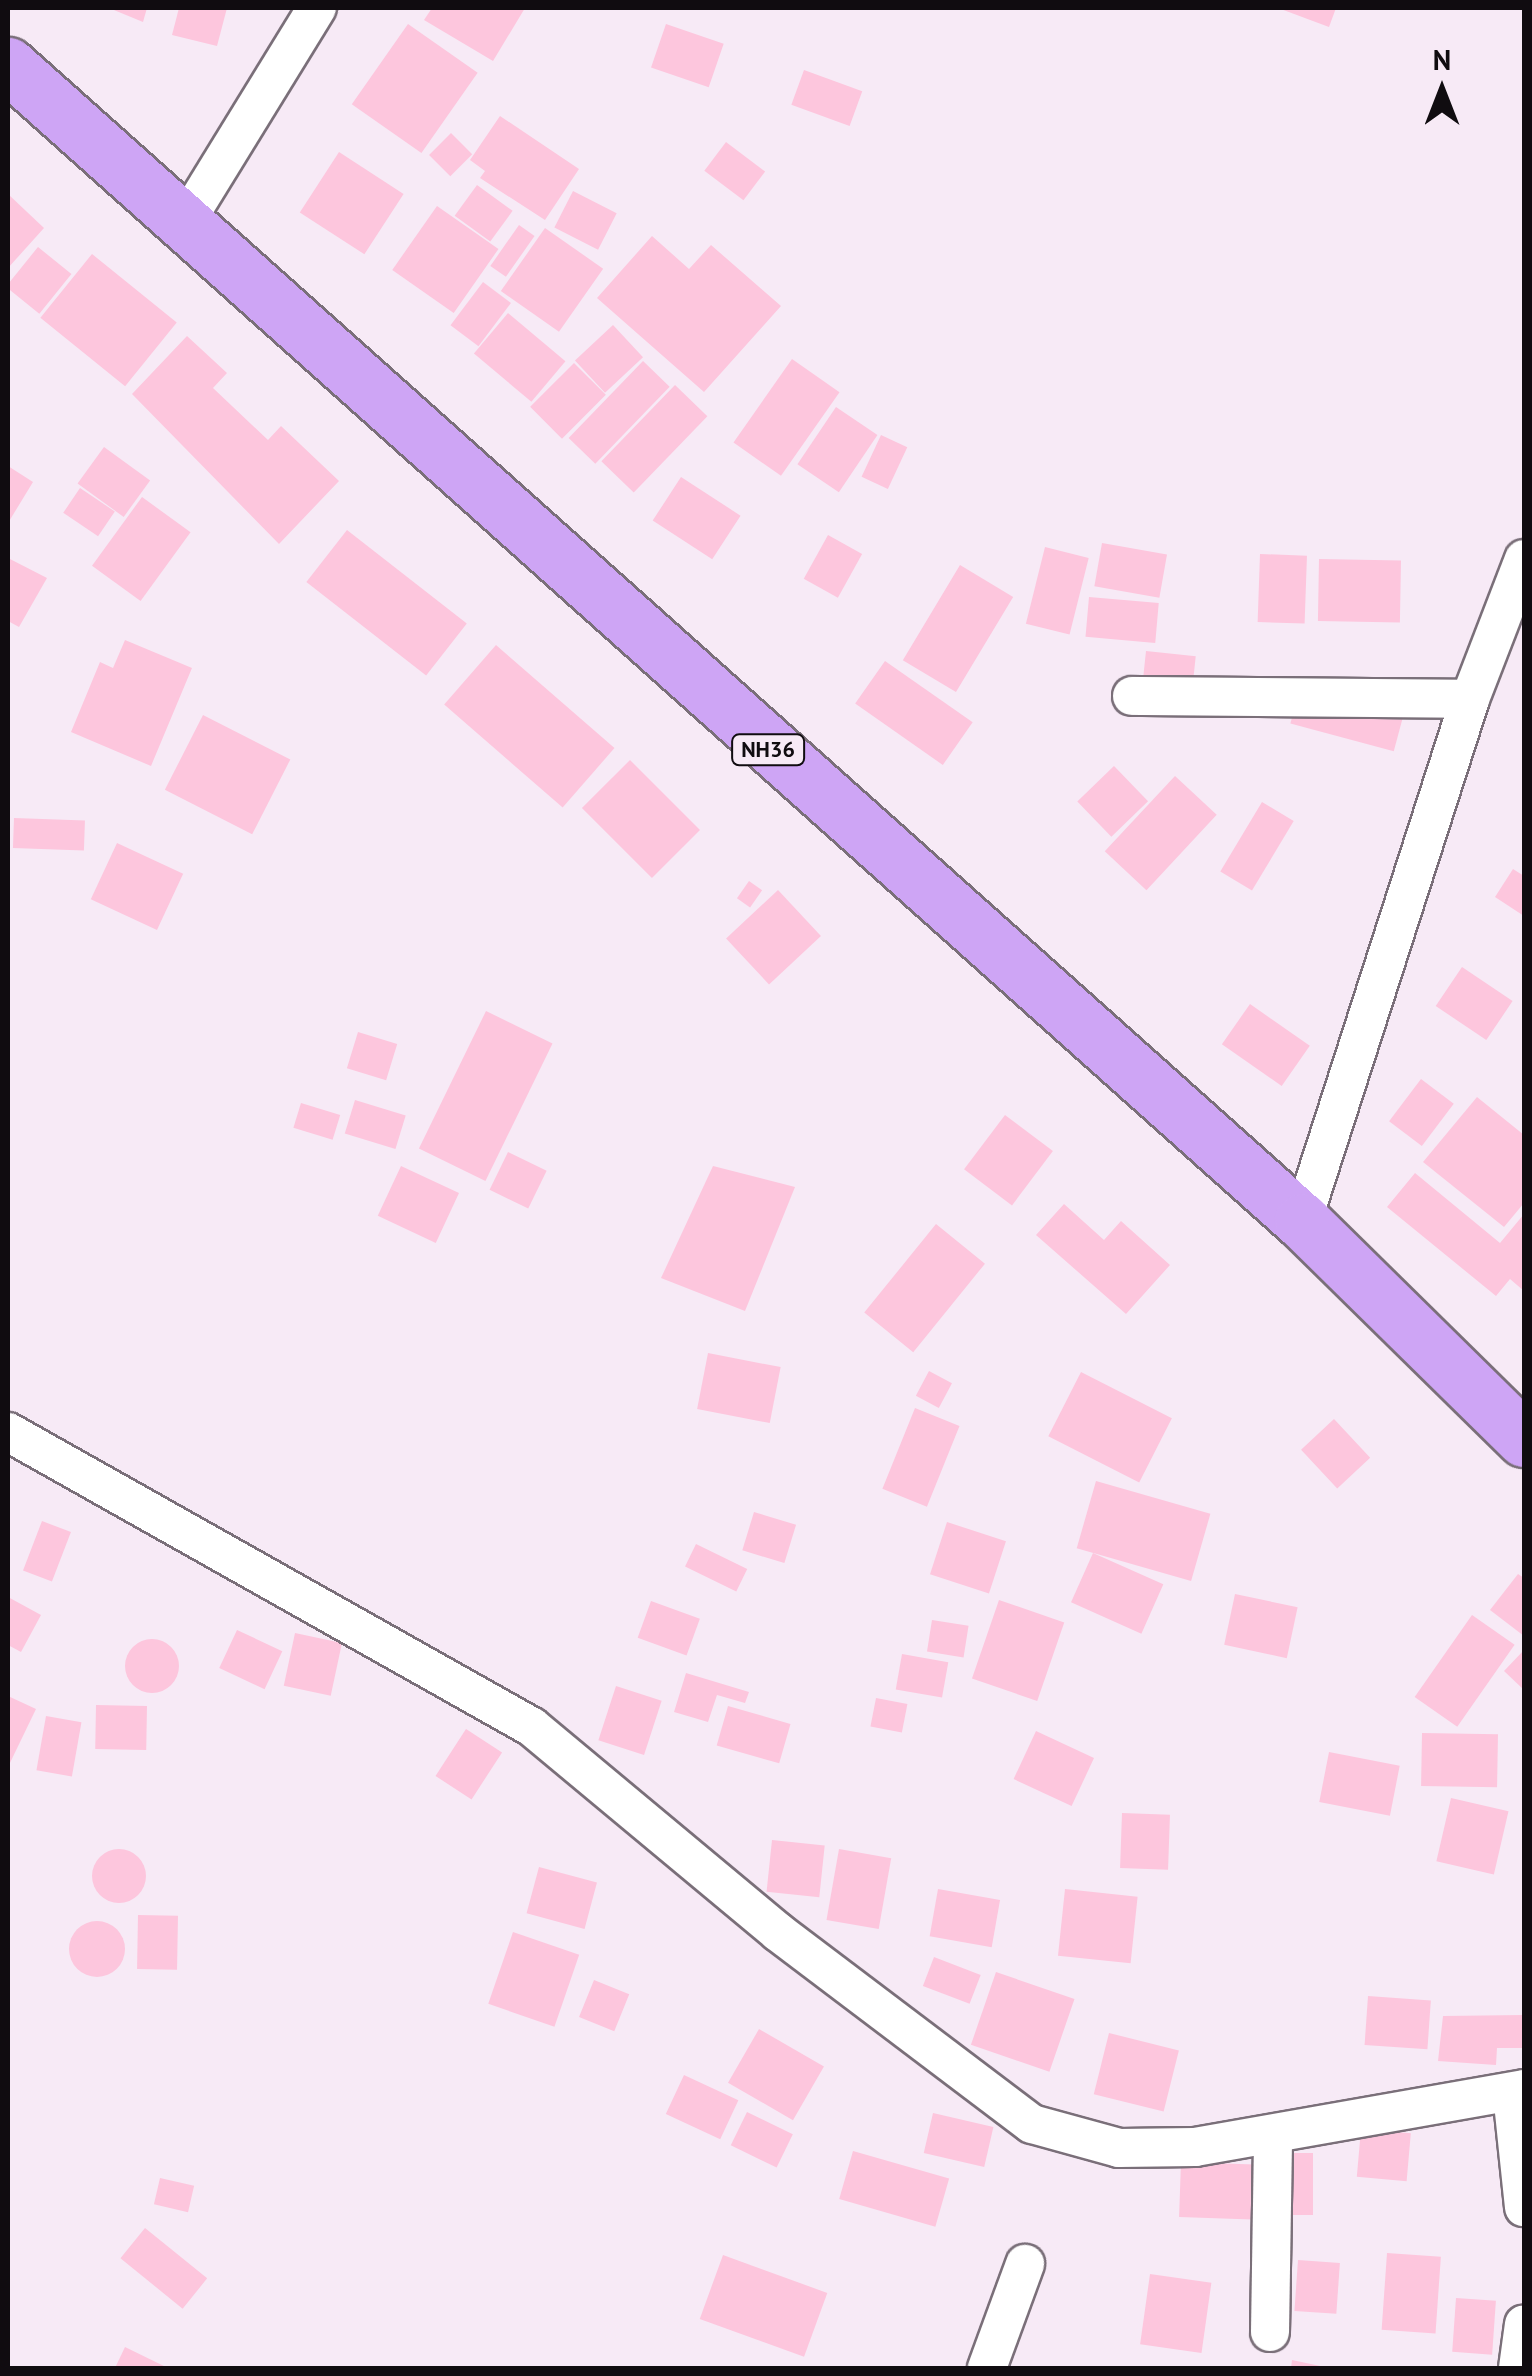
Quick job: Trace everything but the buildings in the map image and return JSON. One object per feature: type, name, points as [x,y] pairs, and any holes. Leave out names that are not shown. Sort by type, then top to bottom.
[{"type":"highway","name":"NH36","points":[[8,65],[187,219],[512,524],[1302,1221],[1524,1439]]},
{"type":"street","points":[[187,219],[317,8]]},
{"type":"street","points":[[1302,1221],[1470,700],[1524,559]]},
{"type":"street","points":[[1132,696],[1470,700]]},
{"type":"street","points":[[8,1432],[532,1728],[778,1932],[1032,2124],[1120,2148],[1273,2140],[1518,2091],[1524,2207]]},
{"type":"street","points":[[1270,2332],[1273,2140]]},
{"type":"street","points":[[987,2368],[1026,2264]]},
{"type":"street","points":[[1518,2368],[1524,2324]]}]
